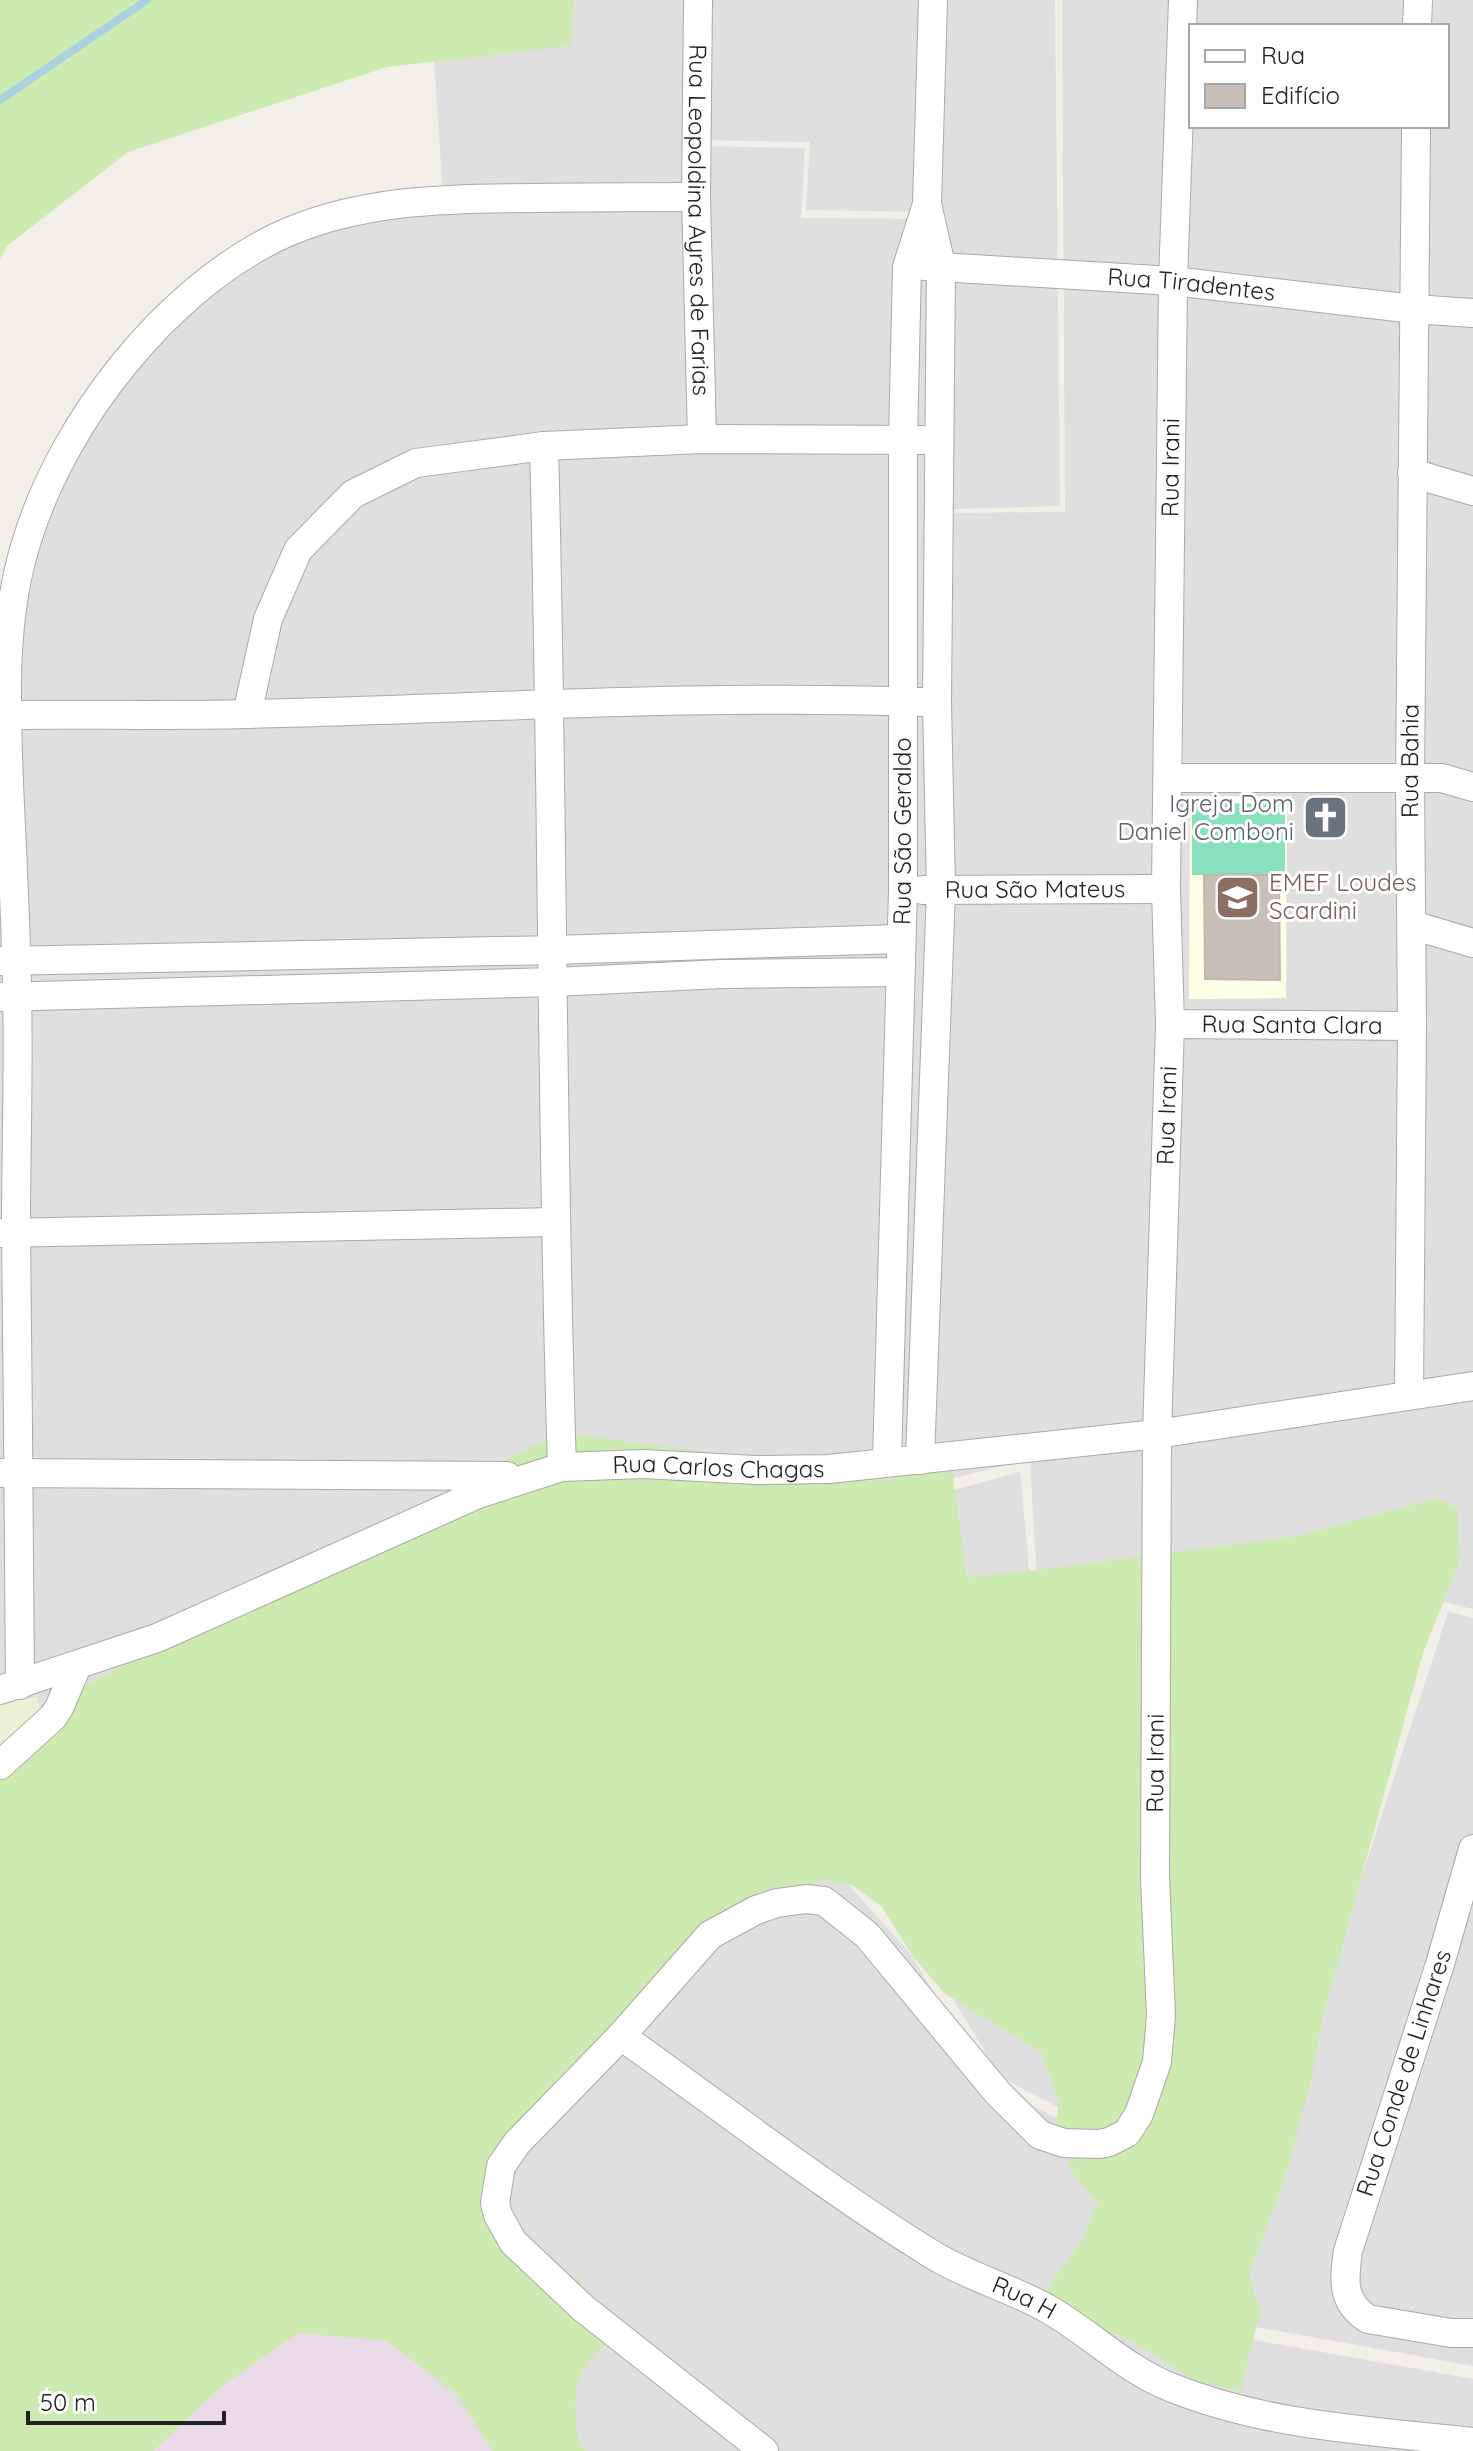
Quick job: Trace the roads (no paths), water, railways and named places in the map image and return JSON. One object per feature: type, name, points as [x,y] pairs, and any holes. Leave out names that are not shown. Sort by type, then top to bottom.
[{"type":"street","name":"Rua Leopoldina Ayres de Farias","points":[[698,0],[696,197],[702,439]]},
{"type":"street","name":"Rua São Geraldo","points":[[920,1460],[941,890],[937,703],[941,265],[927,204],[933,0]]},
{"type":"street","name":"Rua Irani","points":[[621,2036],[710,1935],[756,1910],[806,1899],[824,1901],[867,1935],[997,2092],[1040,2135],[1084,2146],[1109,2142],[1127,2133],[1139,2114],[1157,2062],[1161,2016],[1155,1877],[1157,1434],[1170,1024],[1166,889],[1173,281],[1183,0]]},
{"type":"street","points":[[1417,24],[1418,0]]},
{"type":"street","name":"Rua Bahia","points":[[1409,1395],[1416,128]]},
{"type":"street","points":[[10,1688],[9,996],[3,715],[12,599],[28,535],[53,478],[83,421],[161,320],[196,289],[275,238],[332,218],[383,207],[456,198],[696,197]]},
{"type":"street","name":"Rua São Geraldo","points":[[887,1461],[899,939],[903,890],[903,439],[907,267],[927,204]]},
{"type":"street","name":"Rua Tiradentes","points":[[907,267],[941,265],[1173,281],[1473,313]]},
{"type":"street","points":[[247,714],[268,619],[298,550],[353,494],[416,463],[544,446],[702,439],[939,440]]},
{"type":"street","points":[[544,446],[551,704],[554,1222],[562,1467]]},
{"type":"street","points":[[1412,473],[1473,491]]},
{"type":"street","points":[[3,715],[247,714],[551,704],[937,703]]},
{"type":"street","points":[[1168,778],[1442,778],[1473,787]]},
{"type":"street","name":"Rua São Mateus","points":[[903,890],[1166,889]]},
{"type":"street","points":[[1412,925],[1473,943]]},
{"type":"street","points":[[8,961],[553,950],[899,939]]},
{"type":"street","points":[[9,996],[554,982],[722,974],[899,972]]},
{"type":"street","name":"Rua Santa Clara","points":[[1170,1024],[1412,1026]]},
{"type":"street","points":[[8,1233],[554,1222]]},
{"type":"street","name":"Rua Carlos Chagas","points":[[10,1688],[157,1638],[478,1494],[562,1467],[644,1464],[769,1470],[829,1469],[1157,1434],[1473,1386]]},
{"type":"street","points":[[10,1473],[530,1476]]},
{"type":"street","points":[[0,1765],[53,1717],[77,1666]]},
{"type":"street","name":"Rua Conde de Linhares","points":[[1473,1849],[1440,1964],[1348,2251],[1345,2274],[1346,2294],[1357,2312],[1368,2319],[1451,2333],[1473,2333]]},
{"type":"street","points":[[621,2036],[517,2143],[501,2166],[496,2188],[498,2215],[513,2242],[583,2308],[764,2451]]},
{"type":"street","name":"Rua H","points":[[621,2036],[880,2221],[937,2257],[1045,2307],[1143,2375],[1215,2402],[1298,2421],[1473,2442]]},
{"type":"waterway","points":[[0,100],[147,0]]},
{"type":"place","name":"Igreja Dom Daniel Comboni","points":[[1325,818]]},
{"type":"place","name":"EMEF Loudes Scardini","points":[[1238,897]]}]
